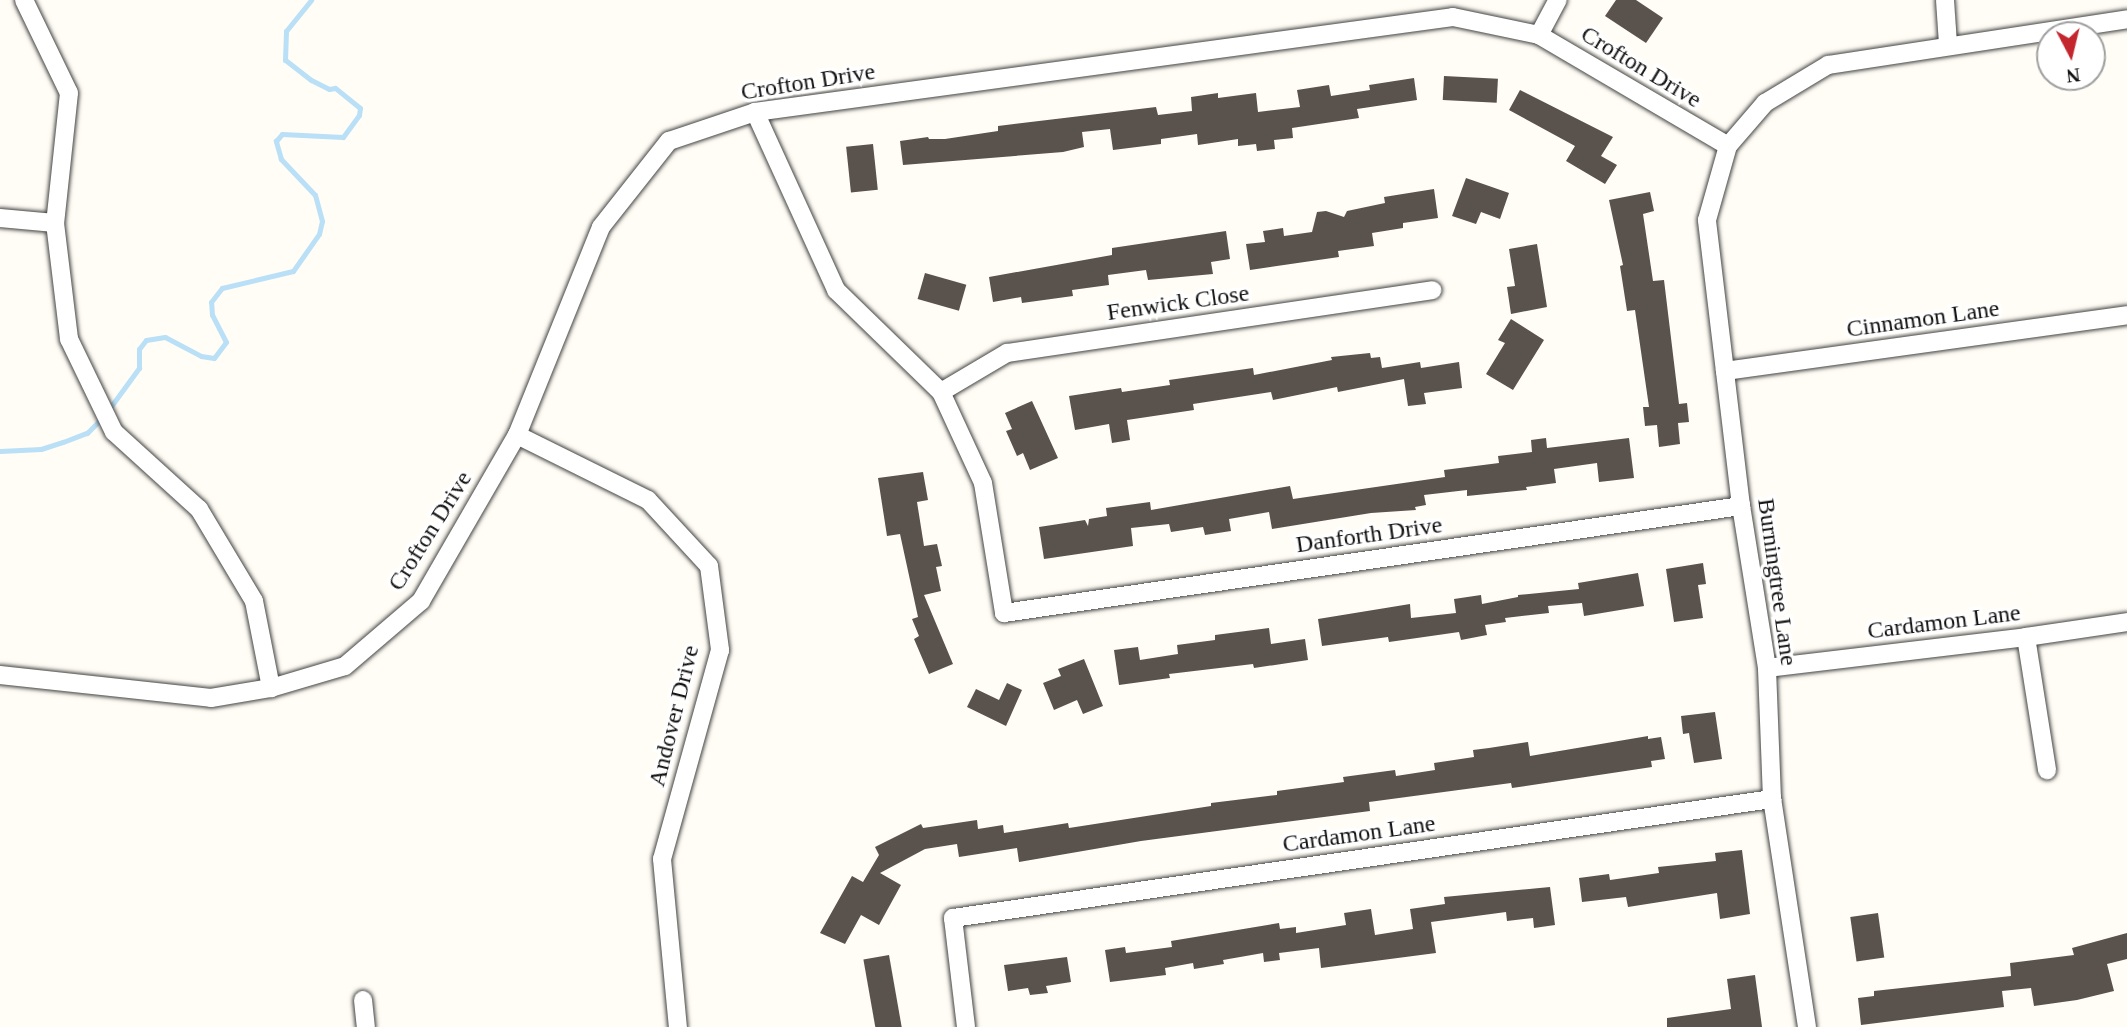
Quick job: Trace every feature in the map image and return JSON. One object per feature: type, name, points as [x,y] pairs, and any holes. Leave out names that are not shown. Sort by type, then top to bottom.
[{"type":"street","points":[[24,0],[69,93],[55,223],[69,339],[114,432],[199,509],[254,601],[271,688]]},
{"type":"street","points":[[1539,35],[1558,0]]},
{"type":"street","points":[[1945,0],[1948,44]]},
{"type":"street","name":"Crofton Drive","points":[[0,675],[211,698],[271,688],[345,666],[421,601],[517,435],[601,227],[669,141],[755,112],[1453,17],[1539,35],[1728,146]]},
{"type":"street","points":[[1728,146],[1765,103],[1828,65],[1948,44],[2127,19]]},
{"type":"street","points":[[755,112],[836,290],[941,392]]},
{"type":"street","name":"Burningtree Lane","points":[[1728,146],[1707,220],[1741,506],[1767,668],[1772,799],[1807,1027]]},
{"type":"street","points":[[0,218],[55,223]]},
{"type":"street","name":"Fenwick Close","points":[[941,392],[1007,354],[1432,290]]},
{"type":"street","name":"Cinnamon Lane","points":[[1725,372],[2127,315]]},
{"type":"street","name":"Danforth Drive","points":[[941,392],[983,483],[1004,613],[1741,506]]},
{"type":"street","name":"Andover Drive","points":[[517,435],[648,500],[709,566],[720,650],[662,859],[678,1027]]},
{"type":"street","name":"Cardamon Lane","points":[[1767,668],[2127,622]]},
{"type":"street","points":[[2026,637],[2047,770]]},
{"type":"street","name":"Cardamon Lane","points":[[966,1027],[953,918],[1772,799]]},
{"type":"street","points":[[363,1000],[366,1027]]},
{"type":"building","points":[[1616,0],[1636,0],[1663,18],[1646,43],[1605,16]]},
{"type":"building","points":[[1444,76],[1498,79],[1497,103],[1443,100]]},
{"type":"building","points":[[1414,78],[1417,100],[1357,109],[1359,118],[1292,128],[1293,138],[1274,140],[1275,149],[1257,151],[1256,144],[1238,146],[1238,139],[1198,145],[1197,134],[1161,139],[1161,144],[1113,150],[1110,129],[1082,132],[1084,147],[1063,152],[903,165],[900,141],[928,137],[945,139],[998,131],[998,126],[1156,107],[1158,115],[1192,111],[1191,97],[1218,93],[1218,98],[1256,93],[1258,112],[1300,107],[1297,90],[1329,85],[1331,96],[1370,90],[1369,85]]},
{"type":"building","points":[[1520,90],[1613,137],[1601,156],[1617,165],[1605,184],[1566,161],[1575,146],[1509,110]]},
{"type":"building","points":[[873,144],[878,190],[851,193],[846,147]]},
{"type":"building","points":[[1466,178],[1509,193],[1500,219],[1481,212],[1476,224],[1452,216]]},
{"type":"building","points":[[1434,189],[1438,218],[1403,223],[1403,228],[1372,233],[1374,246],[1338,251],[1339,257],[1250,270],[1246,244],[1265,242],[1263,231],[1283,228],[1284,236],[1312,232],[1317,212],[1326,211],[1344,217],[1347,211],[1385,203],[1384,197]]},
{"type":"building","points":[[1650,192],[1654,211],[1643,214],[1653,281],[1664,280],[1679,404],[1687,403],[1689,422],[1678,423],[1680,444],[1659,447],[1657,425],[1645,426],[1643,407],[1649,407],[1635,310],[1627,311],[1620,266],[1623,265],[1609,200]]},
{"type":"building","points":[[1226,231],[1230,259],[1211,262],[1213,274],[1148,280],[1146,270],[1108,275],[1109,285],[1072,290],[1073,296],[1022,303],[1021,297],[993,302],[989,277],[1112,255],[1112,248]]},
{"type":"building","points":[[1537,244],[1547,307],[1511,314],[1507,287],[1515,286],[1509,249]]},
{"type":"building","points":[[925,273],[966,285],[959,311],[918,299]]},
{"type":"building","points":[[1511,319],[1544,340],[1513,390],[1486,374],[1505,343],[1498,340]]},
{"type":"building","points":[[1370,353],[1371,358],[1380,357],[1382,368],[1420,362],[1421,368],[1459,362],[1462,388],[1424,393],[1426,404],[1408,406],[1404,379],[1338,392],[1337,387],[1273,400],[1271,392],[1193,404],[1194,410],[1127,420],[1130,440],[1112,443],[1109,424],[1075,430],[1069,396],[1121,388],[1122,392],[1170,385],[1169,380],[1253,368],[1254,375],[1332,360],[1331,357]]},
{"type":"building","points":[[1032,401],[1058,458],[1030,470],[1023,453],[1017,456],[1006,431],[1012,429],[1005,413]]},
{"type":"building","points":[[1546,438],[1547,448],[1629,438],[1634,478],[1599,482],[1597,463],[1554,469],[1556,483],[1526,487],[1527,490],[1467,496],[1467,490],[1424,495],[1426,505],[1415,507],[1416,510],[1371,513],[1272,529],[1269,512],[1229,519],[1231,531],[1205,535],[1203,527],[1171,532],[1169,524],[1131,528],[1133,546],[1044,559],[1039,527],[1085,520],[1088,526],[1089,519],[1107,516],[1106,508],[1150,502],[1151,510],[1290,486],[1293,499],[1445,477],[1444,470],[1499,463],[1498,456],[1532,452],[1531,440]]},
{"type":"building","points":[[923,472],[928,500],[917,502],[924,546],[937,544],[942,566],[936,567],[941,591],[924,595],[953,664],[929,674],[914,639],[919,636],[912,619],[918,617],[900,534],[887,536],[878,478]]},
{"type":"building","points":[[1703,563],[1706,584],[1698,585],[1703,618],[1674,622],[1666,569]]},
{"type":"building","points":[[1638,573],[1644,606],[1584,616],[1582,603],[1548,606],[1549,613],[1505,618],[1506,622],[1485,625],[1487,635],[1461,640],[1459,632],[1389,642],[1388,637],[1322,646],[1318,619],[1410,604],[1411,618],[1456,613],[1454,599],[1481,595],[1482,604],[1518,595],[1579,589],[1578,583]]},
{"type":"building","points":[[1269,628],[1271,644],[1305,639],[1308,660],[1254,668],[1253,664],[1169,674],[1170,678],[1119,685],[1114,650],[1138,647],[1140,660],[1178,654],[1177,645],[1215,640],[1215,635]]},
{"type":"building","points":[[1084,659],[1103,706],[1083,714],[1077,700],[1054,710],[1043,683],[1061,676],[1058,669]]},
{"type":"building","points":[[1007,683],[1022,690],[1006,726],[967,707],[976,689],[999,700]]},
{"type":"building","points":[[1715,712],[1722,759],[1694,763],[1689,733],[1683,734],[1681,716]]},
{"type":"building","points":[[1648,736],[1648,739],[1661,737],[1665,759],[1651,761],[1652,767],[1512,788],[1511,783],[1369,802],[1370,811],[1141,841],[1019,862],[1017,848],[959,857],[957,844],[925,849],[880,873],[901,885],[879,925],[861,915],[845,944],[820,933],[852,876],[863,882],[879,855],[875,847],[921,824],[923,828],[977,820],[978,829],[1003,825],[1004,833],[1068,823],[1069,828],[1211,806],[1211,803],[1277,795],[1277,791],[1344,782],[1343,777],[1395,770],[1396,776],[1435,770],[1434,763],[1474,757],[1473,750],[1528,742],[1530,756]]},
{"type":"building","points":[[1742,850],[1750,914],[1720,919],[1717,893],[1628,907],[1626,897],[1582,902],[1579,878],[1609,874],[1610,880],[1659,873],[1658,867],[1716,861],[1715,853]]},
{"type":"building","points":[[1550,887],[1555,925],[1534,928],[1533,918],[1507,921],[1506,912],[1431,922],[1436,953],[1321,968],[1319,948],[1279,953],[1280,960],[1264,962],[1263,953],[1223,960],[1224,964],[1194,969],[1193,963],[1165,968],[1166,975],[1110,982],[1105,950],[1125,947],[1126,953],[1172,947],[1171,941],[1279,923],[1280,929],[1296,927],[1296,933],[1346,925],[1344,913],[1371,909],[1375,935],[1413,929],[1410,909],[1445,904],[1444,897]]},
{"type":"building","points":[[1878,913],[1884,958],[1857,961],[1850,917]]},
{"type":"building","points":[[2127,933],[2127,959],[2107,964],[2114,991],[2034,1006],[2031,988],[2002,991],[2004,1007],[1861,1025],[1858,998],[1874,996],[1874,991],[2011,976],[2010,963],[2074,955],[2072,948]]},
{"type":"building","points":[[889,955],[902,1027],[875,1027],[863,960]]},
{"type":"building","points":[[1067,957],[1071,982],[1046,986],[1048,993],[1030,995],[1028,988],[1008,991],[1004,965]]},
{"type":"building","points":[[1755,975],[1762,1027],[1667,1027],[1667,1018],[1731,1009],[1727,979]]},
{"type":"waterway","points":[[109,409],[139,368],[139,349],[146,340],[165,337],[201,356],[214,358],[226,342],[212,315],[211,302],[222,288],[293,271],[319,234],[322,221],[315,195],[281,159],[276,141],[282,134],[343,137],[359,115],[360,108],[335,88],[329,89],[311,80],[285,60],[286,31],[311,0]]},
{"type":"waterway","points":[[0,451],[41,449],[63,442],[87,433],[103,417]]}]
